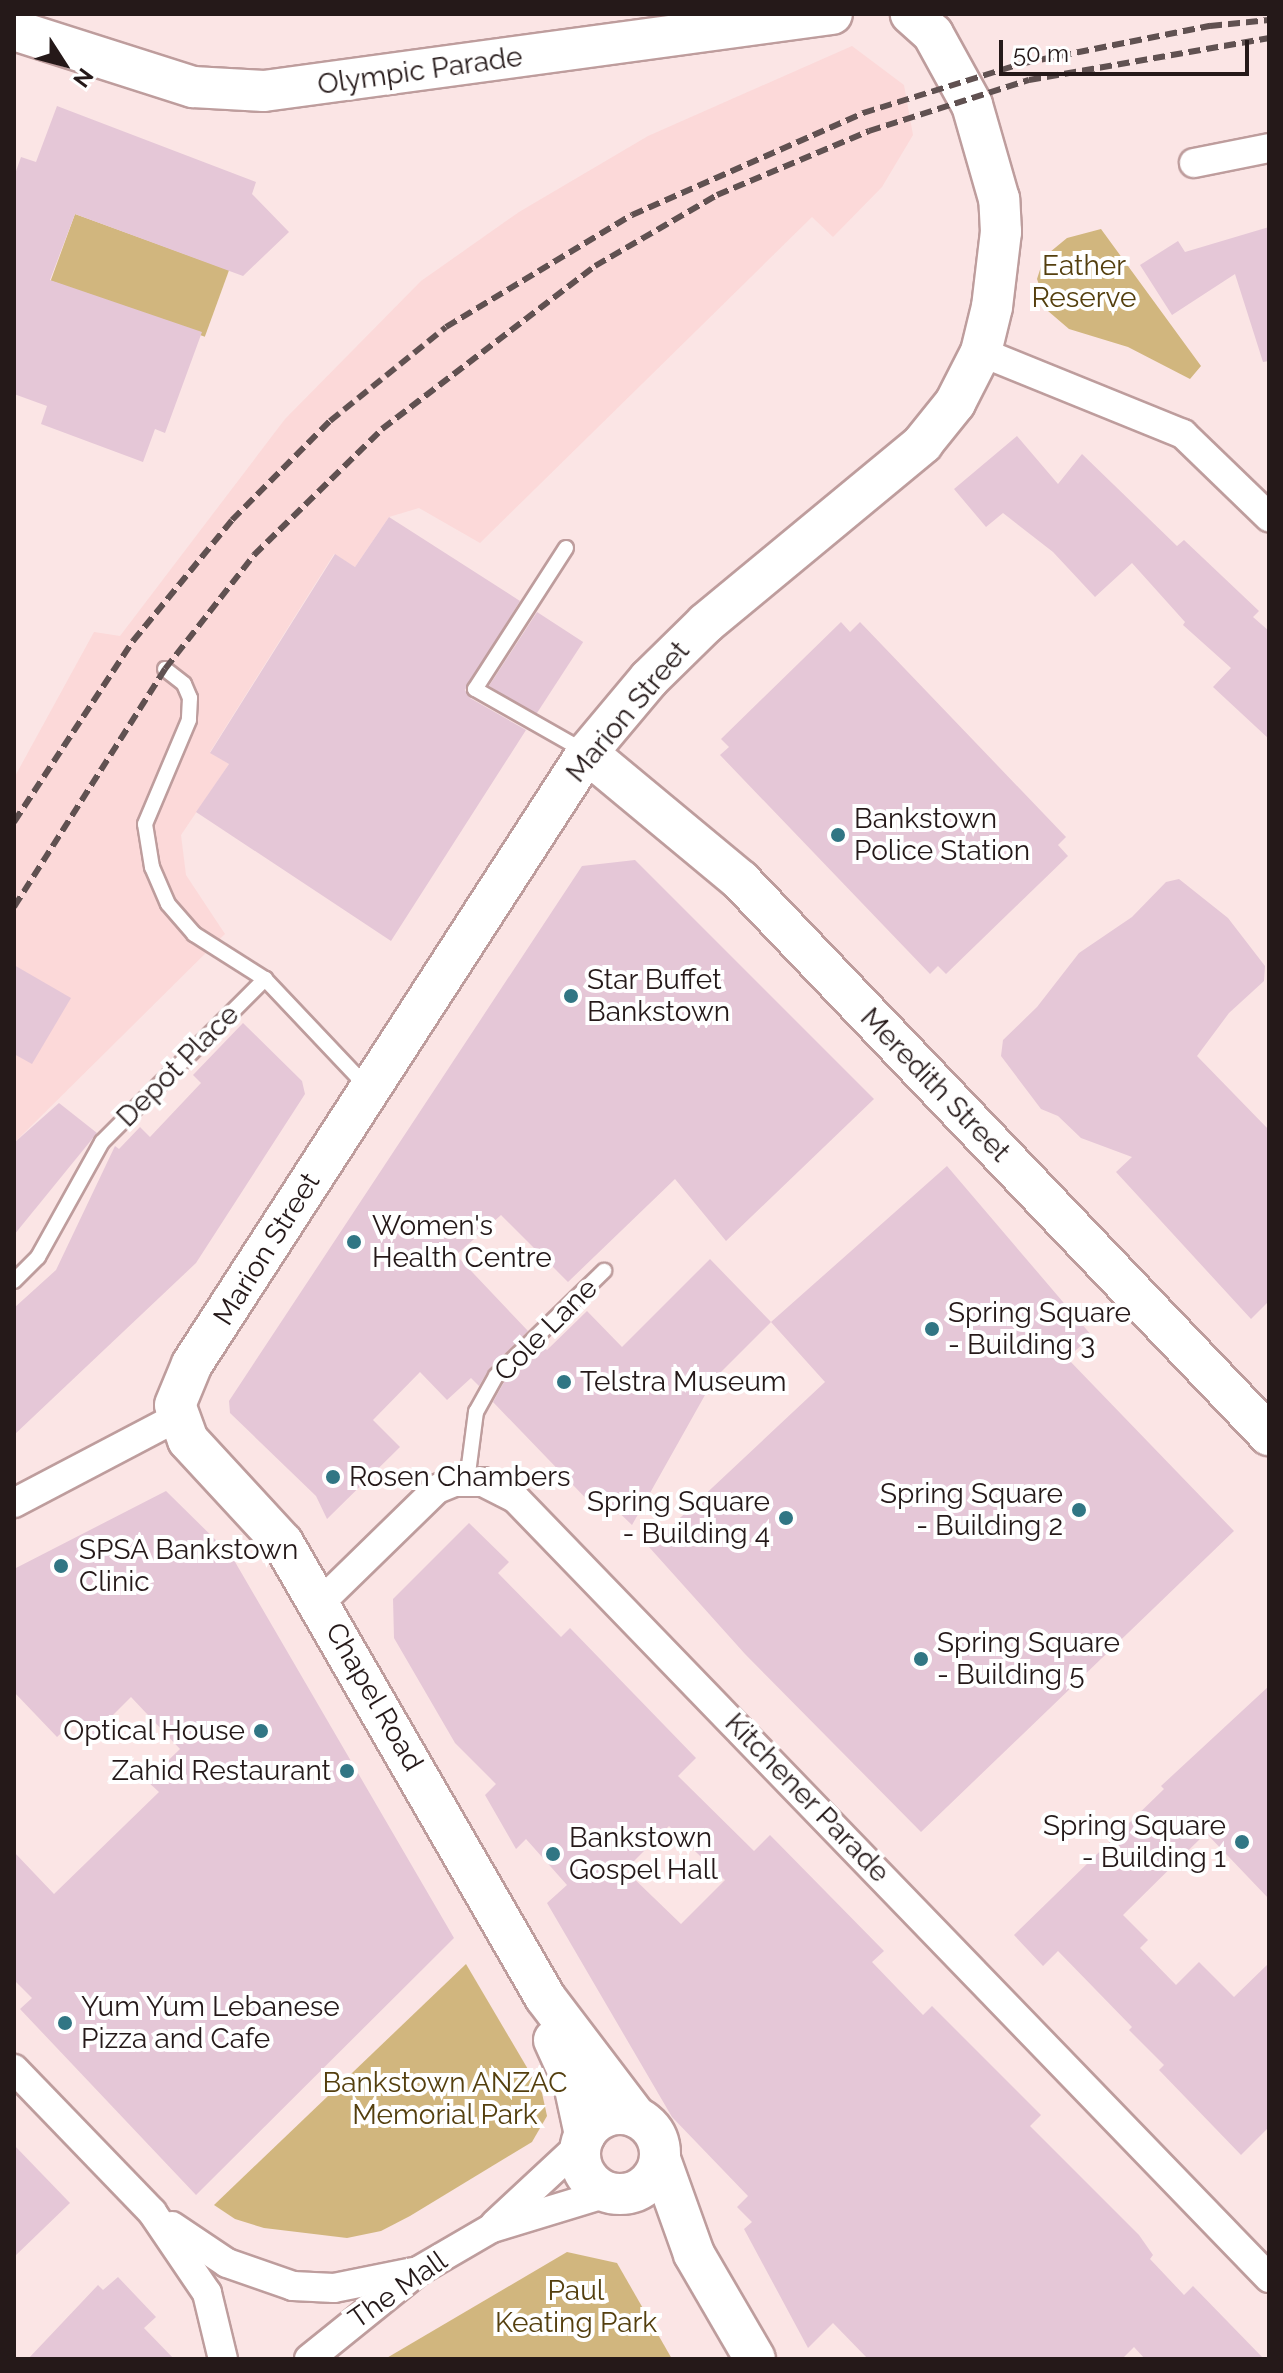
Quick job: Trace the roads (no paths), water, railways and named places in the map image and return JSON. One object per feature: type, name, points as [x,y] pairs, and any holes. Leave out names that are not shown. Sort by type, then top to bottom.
[{"type":"street","name":"Olympic Parade","points":[[14,30],[193,87],[264,91],[766,19],[832,14]]},
{"type":"street","name":"Marion Street","points":[[176,1418],[179,1390],[192,1364],[587,753],[649,679],[706,623],[922,444],[955,403],[981,352],[996,283],[999,199],[972,105],[930,21]]},
{"type":"street","points":[[1194,163],[1269,148]]},
{"type":"street","points":[[981,352],[1183,434],[1269,517]]},
{"type":"street","name":"Meredith Street","points":[[587,753],[740,880],[1269,1435]]},
{"type":"street","points":[[14,1503],[176,1418]]},
{"type":"street","name":"Chapel Road","points":[[176,1418],[188,1440],[272,1527],[320,1603],[545,1997],[636,2117]]},
{"type":"street","points":[[320,1603],[437,1489],[467,1481]]},
{"type":"street","name":"Kitchener Parade","points":[[467,1481],[498,1488],[531,1512],[1269,2278]]},
{"type":"street","name":"Chapel Road","points":[[545,1997],[583,2140]]},
{"type":"street","points":[[14,2069],[152,2212],[207,2293],[223,2359]]},
{"type":"street","points":[[694,2254],[656,2218],[611,2194],[585,2173],[583,2140],[611,2115],[636,2117],[655,2134],[660,2159],[694,2254],[755,2359]]},
{"type":"street","name":"The Mall","points":[[309,2359],[418,2271],[492,2228],[583,2140]]},
{"type":"street","points":[[611,2194],[645,2186],[660,2159]]},
{"type":"street","name":"The Mall","points":[[492,2228],[611,2194]]},
{"type":"street","points":[[152,2212],[227,2263],[293,2286],[334,2288],[418,2271]]},
{"type":"lane","points":[[566,548],[475,689],[587,753]]},
{"type":"lane","points":[[165,669],[184,684],[190,698],[189,720],[145,824],[152,867],[168,904],[194,934],[265,979],[368,1088]]},
{"type":"lane","name":"Depot Place","points":[[14,1281],[38,1257],[102,1142],[265,979]]},
{"type":"lane","name":"Cole Lane","points":[[467,1481],[476,1412],[496,1376],[604,1271]]},
{"type":"railway","points":[[14,822],[133,641],[232,520],[330,421],[446,327],[632,215],[863,113],[1024,63],[1210,26],[1269,20]]},
{"type":"railway","points":[[14,907],[165,669],[254,555],[382,429],[595,266],[717,195],[869,131],[1029,80],[1269,38]]},
{"type":"place","name":"Bankstown Police Station","points":[[838,835]]},
{"type":"place","name":"Star Buffet Bankstown","points":[[571,996]]},
{"type":"place","name":"Women's Health Centre","points":[[354,1242]]},
{"type":"place","name":"Spring Square - Building 3","points":[[932,1329]]},
{"type":"place","name":"Telstra Museum","points":[[564,1382]]},
{"type":"place","name":"Rosen Chambers","points":[[333,1477]]},
{"type":"place","name":"Spring Square - Building 2","points":[[1079,1510]]},
{"type":"place","name":"Spring Square - Building 4","points":[[786,1518]]},
{"type":"place","name":"SPSA Bankstown Clinic","points":[[61,1566]]},
{"type":"place","name":"Spring Square - Building 5","points":[[921,1659]]},
{"type":"place","name":"Optical House","points":[[261,1731]]},
{"type":"place","name":"Zahid Restaurant","points":[[347,1771]]},
{"type":"place","name":"Spring Square - Building 1","points":[[1242,1842]]},
{"type":"place","name":"Bankstown Gospel Hall","points":[[553,1854]]},
{"type":"place","name":"Yum Yum Lebanese Pizza and Cafe","points":[[65,2023]]},
{"type":"park label","name":"Eather Reserve","points":[[1084,282]]},
{"type":"park label","name":"Bankstown ANZAC Memorial Park","points":[[445,2099]]},
{"type":"park label","name":"Paul Keating Park","points":[[576,2307]]}]
